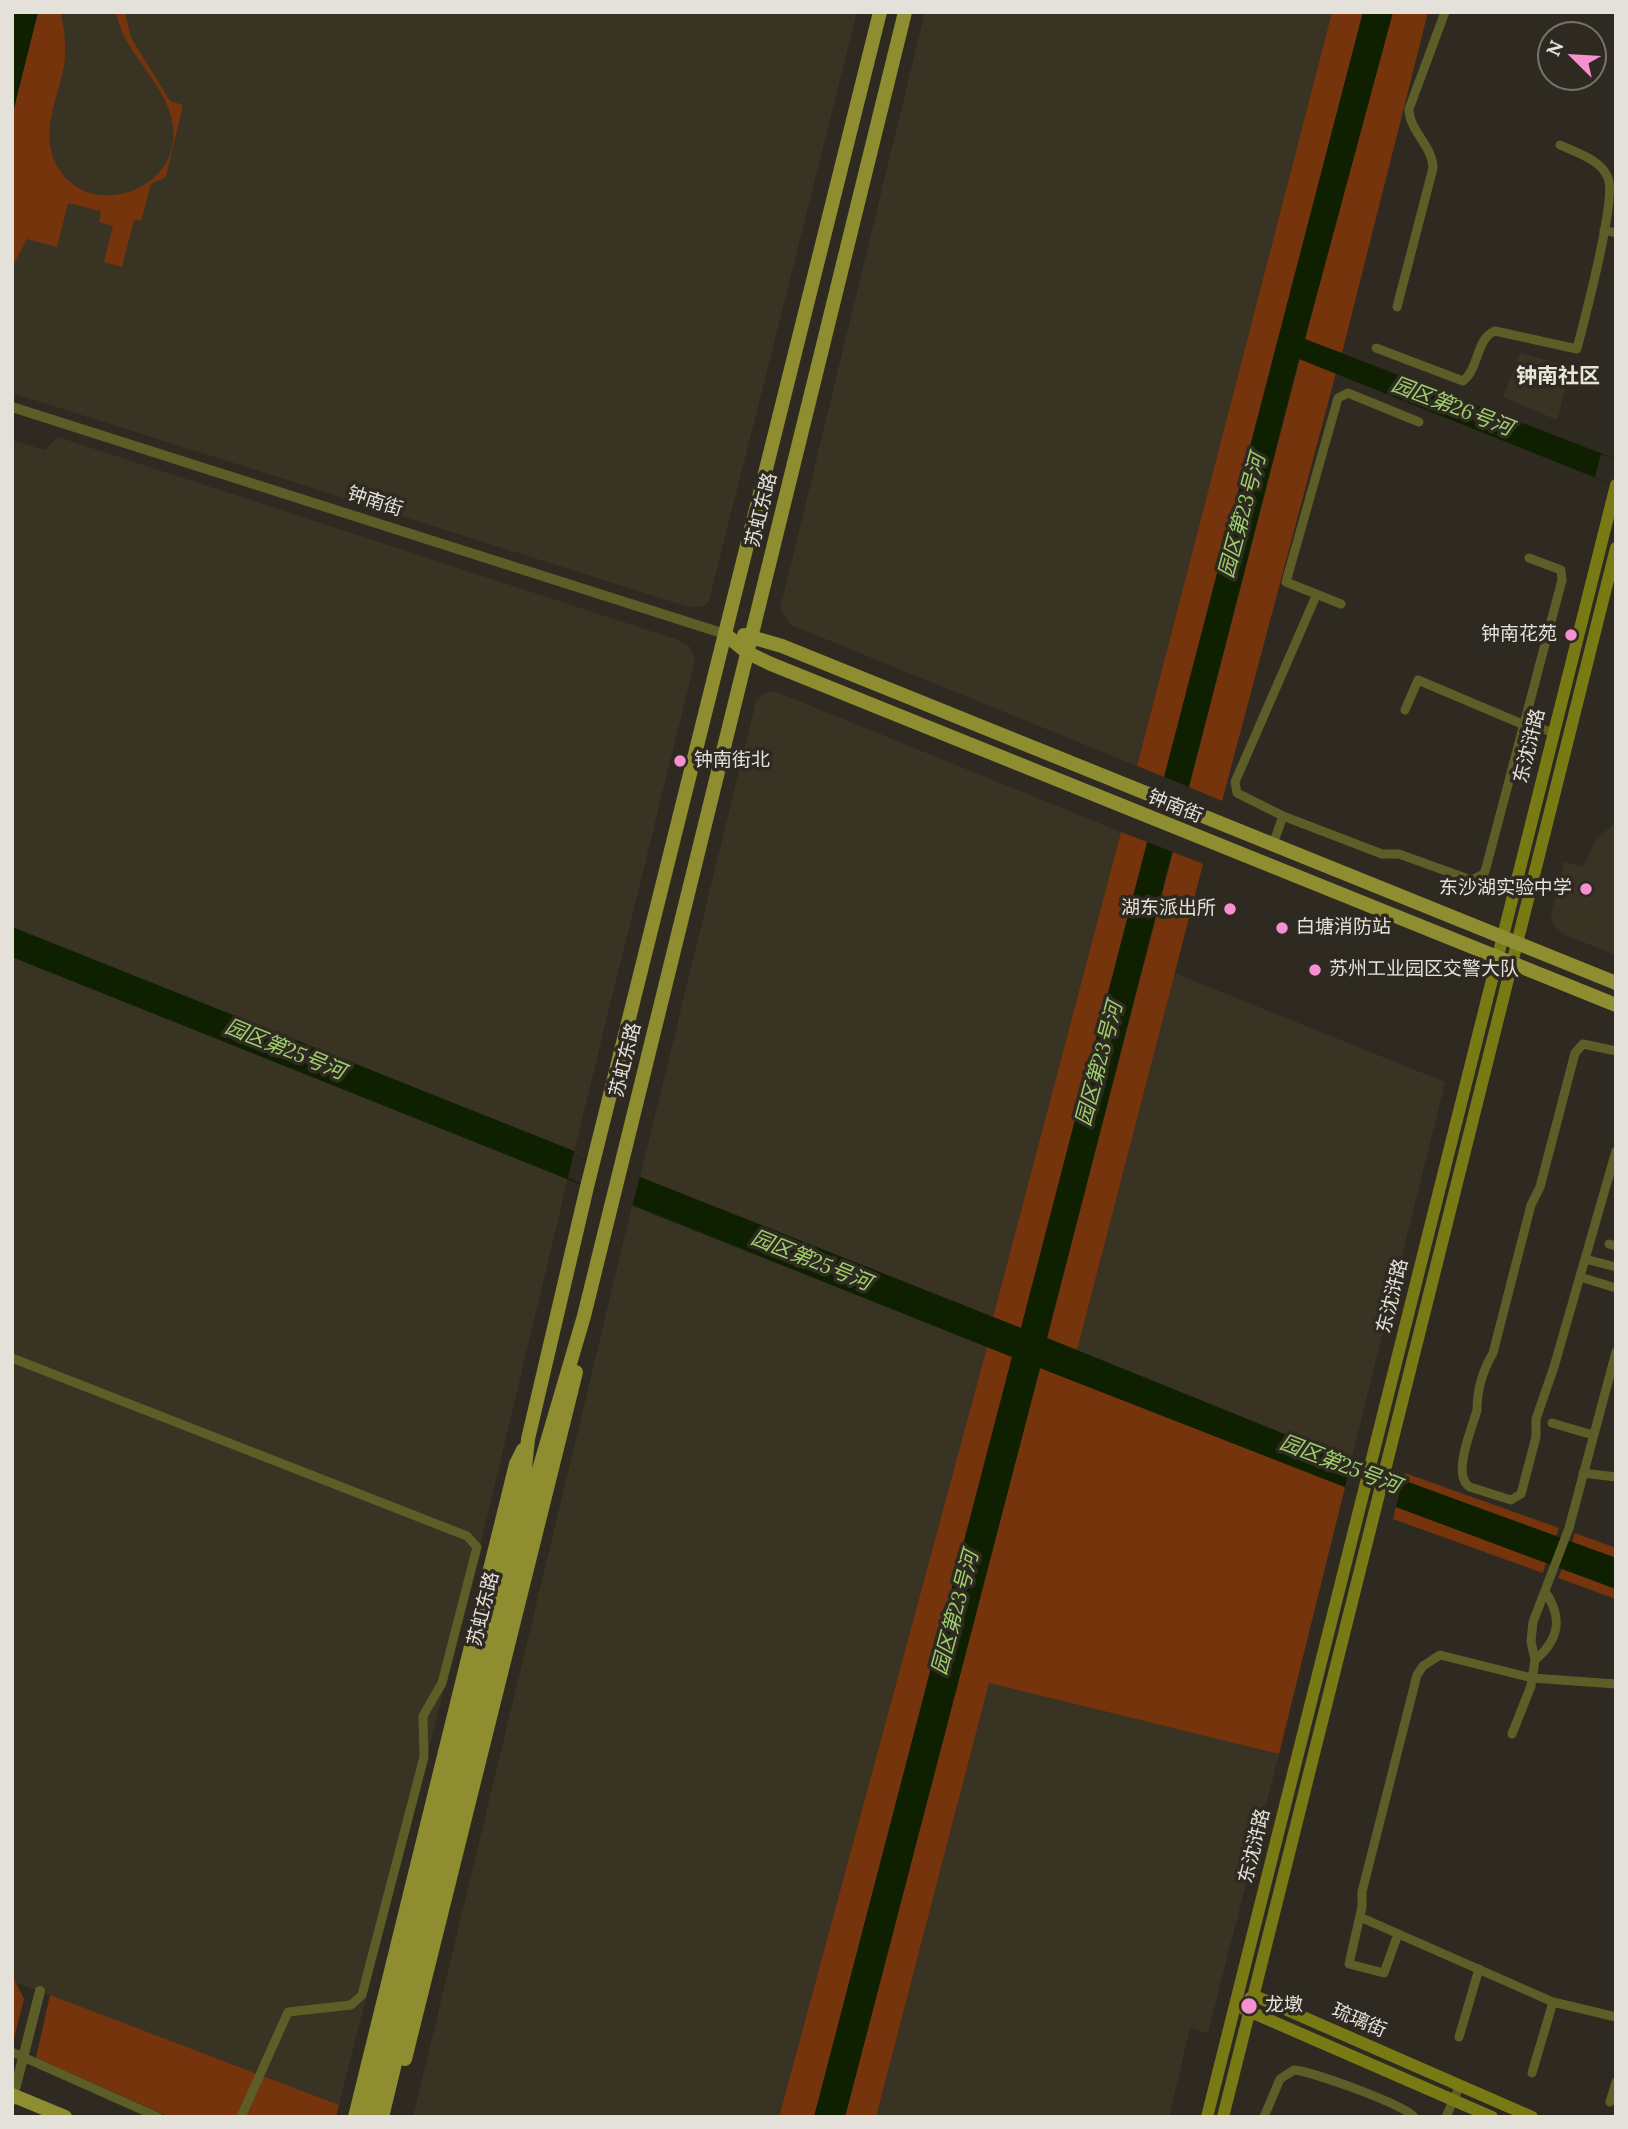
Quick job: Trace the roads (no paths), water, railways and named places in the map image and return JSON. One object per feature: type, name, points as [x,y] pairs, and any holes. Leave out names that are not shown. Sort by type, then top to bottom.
[{"type":"main road","name":"苏虹东路","points":[[382,2117],[525,1468],[528,1439],[587,1187],[880,12]]},
{"type":"main road","name":"苏虹东路","points":[[369,2117],[537,1476],[584,1316],[905,12]]},
{"type":"main road","name":"东沈浒路","points":[[1207,2117],[1616,485]]},
{"type":"main road","name":"东沈浒路","points":[[1223,2117],[1616,548]]},
{"type":"main road","name":"钟南街","points":[[725,634],[752,635],[1616,982]]},
{"type":"main road","name":"钟南街","points":[[725,634],[748,653],[1153,820],[1616,1005]]},
{"type":"main road","points":[[391,2117],[579,1359],[584,1316]]},
{"type":"main road","points":[[355,2117],[516,1464],[528,1439]]},
{"type":"main road","points":[[1235,2003],[1255,1996]]},
{"type":"main road","name":"琉璃街","points":[[1255,1996],[1532,2117]]},
{"type":"main road","name":"琉璃街","points":[[1235,2003],[1251,2013],[1492,2117]]},
{"type":"main road","points":[[12,2095],[65,2117]]},
{"type":"street","points":[[1397,307],[1433,168],[1433,160],[1411,120],[1409,109],[1445,12]]},
{"type":"street","points":[[1376,348],[1463,381],[1469,376],[1487,336],[1495,331],[1577,349],[1604,230],[1609,179],[1593,162],[1560,145]]},
{"type":"street","points":[[1604,230],[1616,233]]},
{"type":"street","points":[[1341,604],[1286,582],[1338,398],[1348,393],[1419,422]]},
{"type":"street","name":"钟南街","points":[[12,407],[725,634]]},
{"type":"street","points":[[1316,596],[1235,782],[1241,796],[1283,816],[1382,854],[1399,854],[1471,880],[1477,878],[1486,868],[1563,575],[1557,567],[1528,558]]},
{"type":"street","points":[[1405,709],[1418,680],[1522,724],[1553,732]]},
{"type":"street","points":[[1273,844],[1283,816]]},
{"type":"street","points":[[1616,1051],[1583,1044],[1575,1053],[1540,1187],[1531,1205],[1493,1353],[1485,1366],[1477,1400],[1478,1410],[1460,1472],[1465,1484],[1470,1487],[1511,1500],[1521,1494],[1536,1437],[1536,1419],[1616,1152]]},
{"type":"street","points":[[1585,1259],[1616,1267]]},
{"type":"street","points":[[1580,1278],[1616,1287]]},
{"type":"street","points":[[1512,1734],[1532,1678],[1535,1660],[1531,1633],[1569,1528],[1616,1352]]},
{"type":"street","points":[[12,1358],[467,1536],[477,1547],[442,1683],[423,1716],[424,1757],[362,1995],[351,2005],[288,2012],[241,2117]]},
{"type":"street","points":[[1552,1423],[1593,1435]]},
{"type":"street","points":[[1583,1473],[1616,1477]]},
{"type":"street","points":[[1535,1660],[1550,1645],[1558,1619],[1546,1593]]},
{"type":"street","points":[[1398,1934],[1384,1973],[1354,1967],[1348,1959],[1360,1917],[1362,1892],[1417,1675],[1423,1665],[1440,1655],[1532,1678],[1616,1684]]},
{"type":"street","points":[[1360,1917],[1553,2002],[1616,2017]]},
{"type":"street","points":[[1459,2037],[1479,1969]]},
{"type":"street","points":[[12,2101],[18,2055],[40,1991]]},
{"type":"street","points":[[1532,2073],[1553,2002]]},
{"type":"street","points":[[18,2055],[158,2117]]},
{"type":"street","points":[[1264,2117],[1280,2079],[1294,2070],[1385,2099],[1410,2111],[1414,2117]]},
{"type":"street","points":[[1610,2102],[1616,2082]]},
{"type":"street","points":[[1446,2117],[1460,2085]]},
{"type":"water","points":[[12,12],[38,12],[12,116]]},
{"type":"water","points":[[1363,12],[1393,12],[1305,339],[1616,459],[1616,486],[1299,359],[1047,1338],[1351,1461],[1616,1558],[1616,1589],[1396,1507],[1040,1368],[845,2117],[814,2117],[1012,1357],[12,957],[12,927],[574,1151],[574,1155],[638,1181],[640,1177],[1021,1328]]},
{"type":"place","name":"钟南花苑","points":[[1571,635]]},
{"type":"place","name":"钟南街北","points":[[680,761]]},
{"type":"place","name":"东沙湖实验中学","points":[[1586,889]]},
{"type":"place","name":"湖东派出所","points":[[1230,909]]},
{"type":"place","name":"白塘消防站","points":[[1282,928]]},
{"type":"place","name":"苏州工业园区交警大队","points":[[1315,970]]},
{"type":"place","name":"龙墩","points":[[1249,2006]]},
{"type":"district","name":"钟南社区","points":[[1558,377]]},
{"type":"water label","name":"园区第26号河","points":[[1452,407]]},
{"type":"water label","name":"园区第23号河","points":[[1243,516]]},
{"type":"water label","name":"园区第25号河","points":[[285,1050]]},
{"type":"water label","name":"园区第23号河","points":[[1100,1064]]},
{"type":"water label","name":"园区第25号河","points":[[811,1261]]},
{"type":"water label","name":"园区第25号河","points":[[1340,1465]]},
{"type":"water label","name":"园区第23号河","points":[[956,1613]]}]
